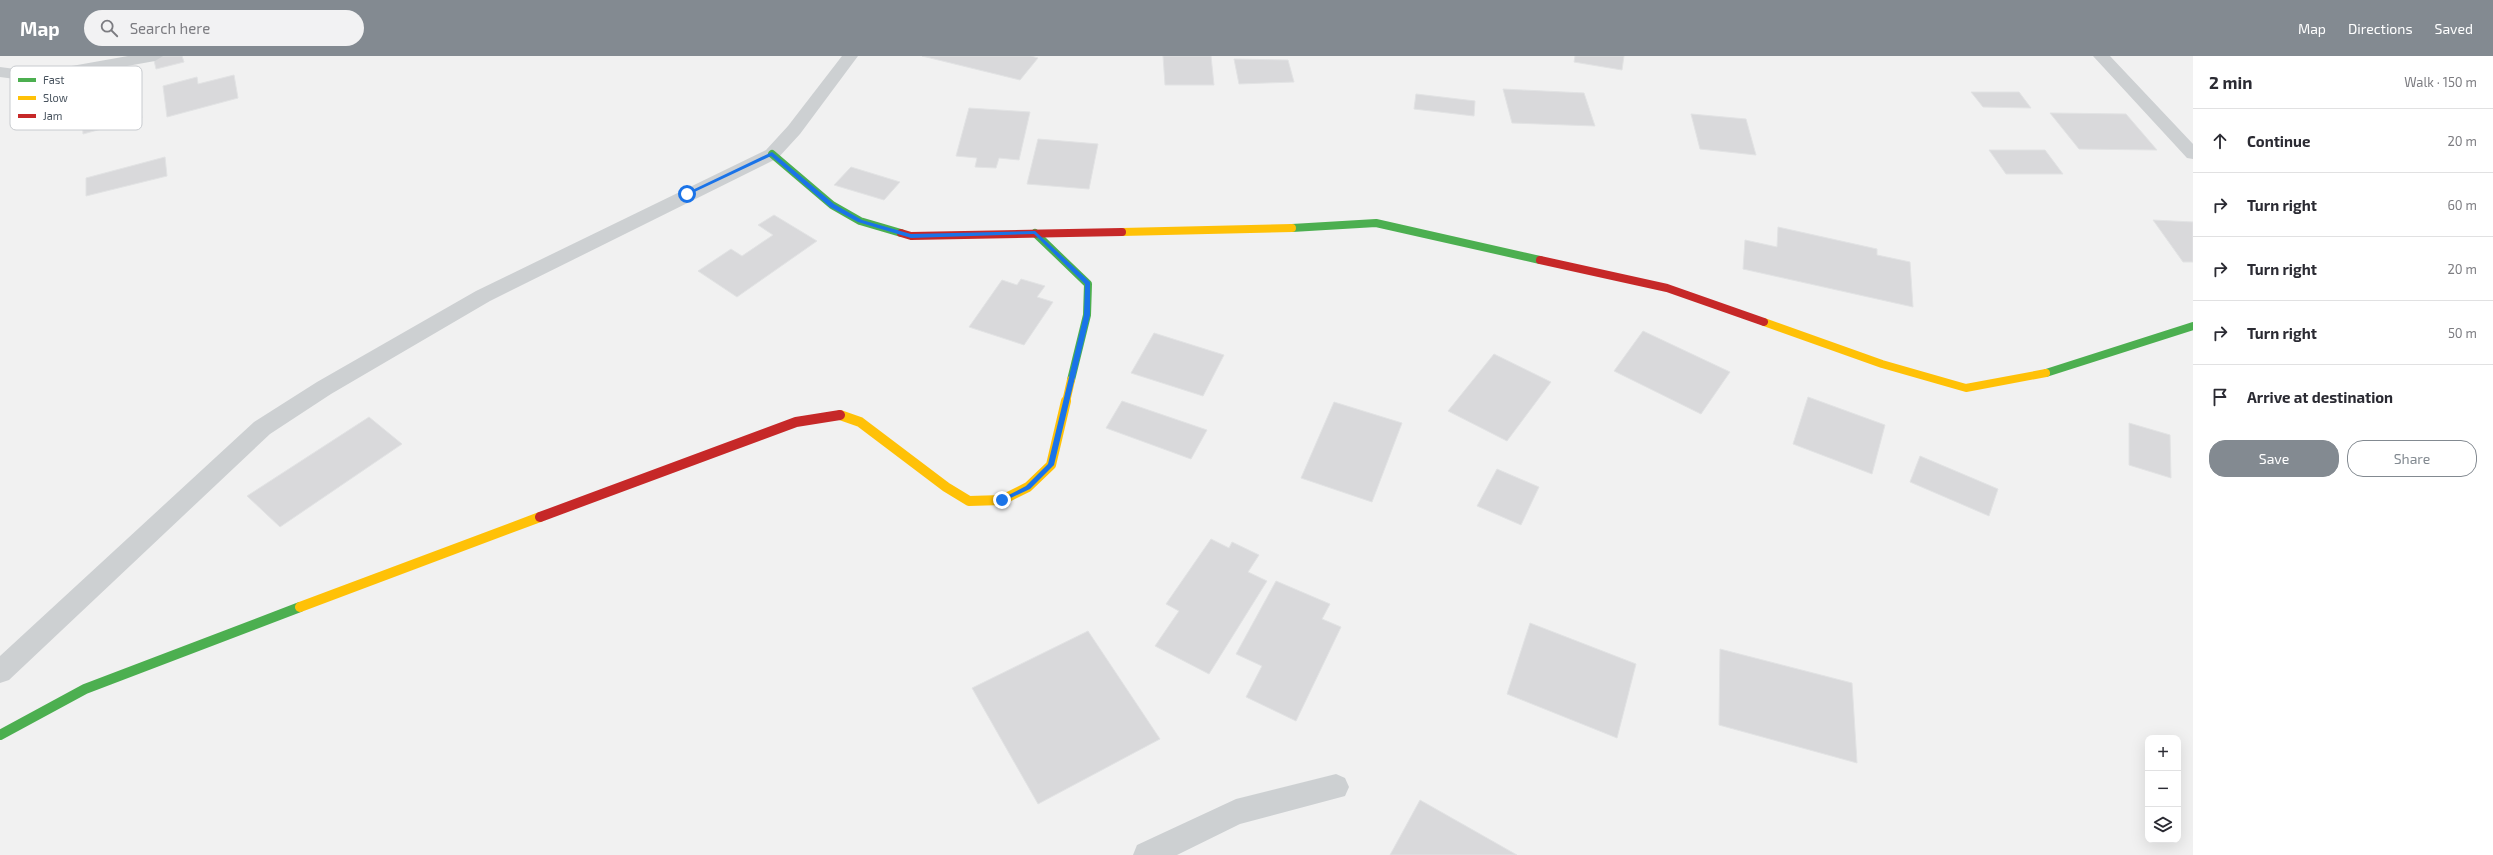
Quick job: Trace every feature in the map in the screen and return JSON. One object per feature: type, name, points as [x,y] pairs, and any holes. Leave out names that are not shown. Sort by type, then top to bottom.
[{"type":"street","points":[[99,66],[155,56]]},
{"type":"street","points":[[0,672],[268,424],[324,388],[483,296],[687,194],[772,154],[794,130],[850,56]]},
{"type":"street","points":[[2101,56],[2193,154]]},
{"type":"street","points":[[0,72],[10,73]]},
{"type":"street","points":[[772,154],[832,205],[860,221],[911,236],[1269,229],[1376,223],[1667,288],[1882,364],[1966,388],[2053,372],[2193,326]]},
{"type":"street","points":[[0,735],[85,689],[425,559],[796,422],[842,415],[860,422],[946,487],[969,501],[1002,500],[1028,488],[1051,465],[1087,315],[1088,299],[1088,284],[1035,233]]},
{"type":"street","points":[[1147,855],[1236,812],[1336,787]]},
{"type":"building","points":[[153,56],[182,56],[184,62],[156,69]]},
{"type":"building","points":[[922,56],[1031,56],[1038,58],[1020,80]]},
{"type":"building","points":[[1163,56],[1211,56],[1214,85],[1165,85]]},
{"type":"building","points":[[1575,56],[1624,56],[1622,70],[1574,62]]},
{"type":"building","points":[[1234,59],[1288,60],[1294,82],[1239,84]]},
{"type":"building","points":[[234,75],[238,98],[167,117],[163,86],[197,77],[198,84]]},
{"type":"building","points":[[1503,89],[1584,93],[1595,126],[1512,123]]},
{"type":"building","points":[[1971,92],[2019,92],[2031,108],[1983,107]]},
{"type":"building","points":[[1416,94],[1475,101],[1474,116],[1414,109]]},
{"type":"building","points":[[969,108],[1030,112],[1019,160],[999,158],[996,168],[975,167],[977,158],[956,156]]},
{"type":"building","points":[[2050,113],[2126,114],[2157,150],[2079,149]]},
{"type":"building","points":[[1691,114],[1746,119],[1756,155],[1700,149]]},
{"type":"building","points":[[83,130],[98,130],[83,134]]},
{"type":"building","points":[[1038,139],[1098,144],[1089,189],[1027,184]]},
{"type":"building","points":[[1989,150],[2045,150],[2063,174],[2006,174]]},
{"type":"building","points":[[165,157],[167,176],[86,196],[86,178]]},
{"type":"building","points":[[851,167],[900,182],[884,200],[834,185]]},
{"type":"building","points":[[774,215],[817,241],[737,297],[698,271],[731,249],[742,256],[773,235],[758,225]]},
{"type":"building","points":[[2153,220],[2193,222],[2193,262],[2183,262]]},
{"type":"building","points":[[1778,227],[1877,249],[1877,255],[1910,262],[1913,307],[1743,269],[1745,240],[1777,247]]},
{"type":"building","points":[[1021,279],[1045,286],[1037,297],[1053,302],[1024,345],[969,327],[1002,280],[1017,285]]},
{"type":"building","points":[[1643,331],[1730,372],[1701,414],[1614,371]]},
{"type":"building","points":[[1154,333],[1224,355],[1203,396],[1131,373]]},
{"type":"building","points":[[1494,354],[1551,382],[1507,441],[1448,411]]},
{"type":"building","points":[[1808,397],[1885,425],[1872,474],[1793,444]]},
{"type":"building","points":[[1122,401],[1207,430],[1191,459],[1106,428]]},
{"type":"building","points":[[1334,402],[1402,423],[1372,502],[1301,478]]},
{"type":"building","points":[[369,417],[402,444],[280,527],[247,496]]},
{"type":"building","points":[[2129,423],[2170,435],[2171,478],[2129,465]]},
{"type":"building","points":[[1920,456],[1998,489],[1989,516],[1910,482]]},
{"type":"building","points":[[1497,469],[1539,487],[1521,525],[1477,506]]},
{"type":"building","points":[[1211,539],[1229,548],[1232,542],[1259,555],[1248,572],[1267,581],[1209,674],[1155,646],[1179,611],[1166,604]]},
{"type":"building","points":[[1276,581],[1330,604],[1322,619],[1341,627],[1296,721],[1246,697],[1262,666],[1236,654]]},
{"type":"building","points":[[1530,623],[1636,664],[1617,738],[1507,694]]},
{"type":"building","points":[[1088,631],[1160,739],[1038,804],[972,688]]},
{"type":"building","points":[[1720,649],[1852,683],[1857,763],[1719,725]]},
{"type":"building","points":[[1420,800],[1517,855],[1390,855]]},
{"type":"traffic: fast","points":[[772,154],[832,205],[860,221],[901,233]]},
{"type":"traffic: fast","points":[[1292,228],[1376,223],[1540,260]]},
{"type":"traffic: fast","points":[[1035,233],[1088,284],[1087,315],[1071,380]]},
{"type":"traffic: fast","points":[[2046,373],[2193,326]]},
{"type":"traffic: fast","points":[[0,735],[85,689],[300,607]]},
{"type":"traffic: slow","points":[[1122,232],[1292,228]]},
{"type":"traffic: slow","points":[[1764,322],[1882,364],[1966,388],[2046,373]]},
{"type":"traffic: slow","points":[[840,415],[860,422],[946,487],[969,501],[1002,500],[1028,487],[1051,465],[1071,380]]},
{"type":"traffic: slow","points":[[300,607],[540,517]]},
{"type":"traffic: jam","points":[[901,233],[911,236],[1122,232]]},
{"type":"traffic: jam","points":[[1540,260],[1667,288],[1764,322]]},
{"type":"traffic: jam","points":[[540,517],[796,422],[840,415]]},
{"type":"route","points":[[687,194],[772,154],[832,205],[860,221],[911,236],[1035,233],[1088,284],[1087,315],[1051,465],[1028,488],[1002,500]]}]
